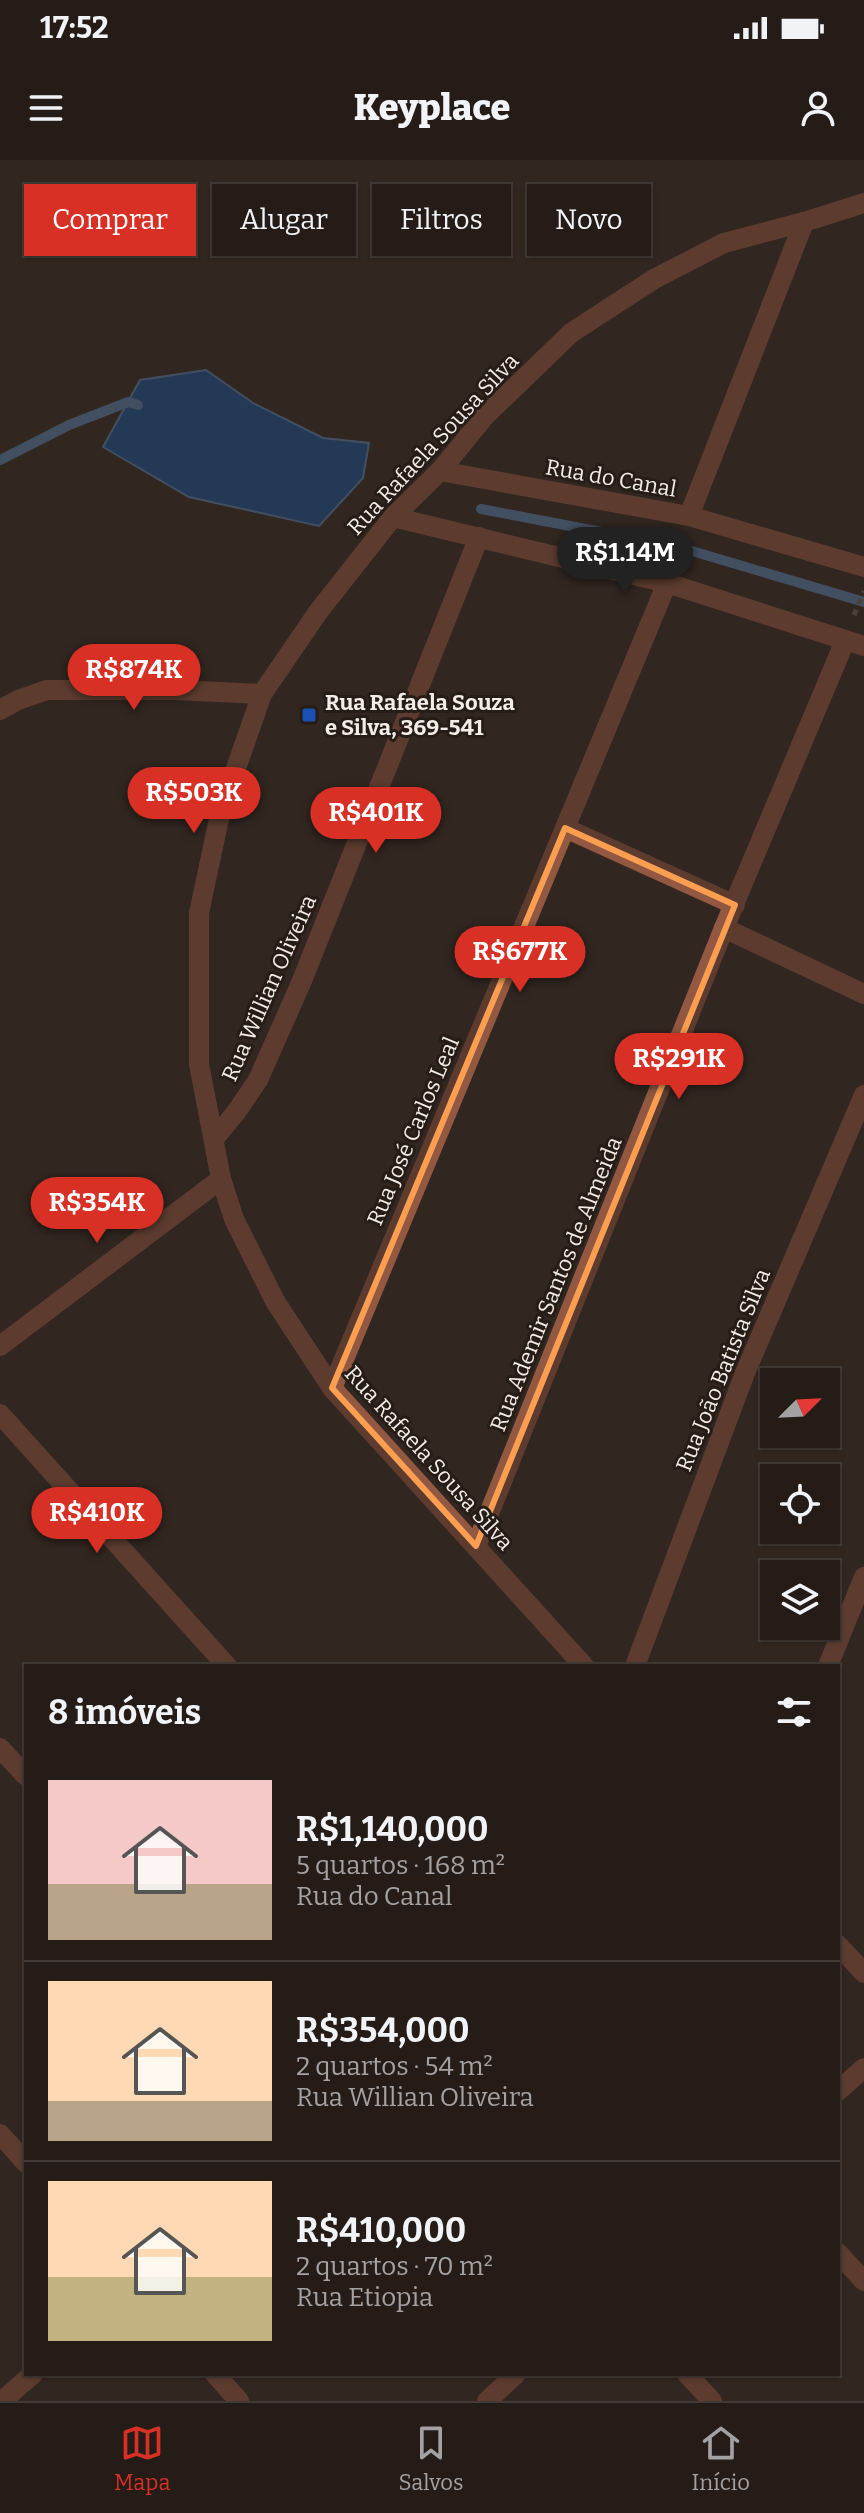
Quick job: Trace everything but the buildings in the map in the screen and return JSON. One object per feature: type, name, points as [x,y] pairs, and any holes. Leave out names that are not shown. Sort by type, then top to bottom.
[{"type":"street","name":"Rua Rafaela Sousa Silva","points":[[582,1664],[332,1388],[275,1301],[234,1219],[221,1179],[199,1064],[199,913],[220,814],[262,694],[318,612],[393,517],[440,471],[485,416],[571,333],[654,279],[724,243],[864,203]]},
{"type":"street","points":[[689,516],[804,222]]},
{"type":"street","name":"Rua do Canal","points":[[440,471],[689,516],[864,567]]},
{"type":"street","points":[[393,517],[667,583],[854,643]]},
{"type":"street","name":"Rua Willian Oliveira","points":[[214,1139],[258,1080],[301,983],[479,537]]},
{"type":"street","name":"Rua José Carlos Leal","points":[[332,1388],[667,583]]},
{"type":"street","name":"Rua Ademir Santos de Almeida","points":[[476,1546],[724,928],[854,643]]},
{"type":"street","points":[[0,710],[47,690],[262,694]]},
{"type":"street","points":[[565,828],[735,905]]},
{"type":"street","points":[[724,928],[864,994]]},
{"type":"street","name":"Rua João Batista Silva","points":[[636,1664],[745,1373],[864,1095]]},
{"type":"street","points":[[0,1346],[221,1179]]},
{"type":"street","points":[[0,1414],[225,1664]]},
{"type":"street","points":[[829,1664],[864,1577]]},
{"type":"street","points":[[0,1748],[24,1774]]},
{"type":"street","points":[[840,1947],[864,1973]]},
{"type":"street","points":[[840,2089],[864,2068]]},
{"type":"street","points":[[0,2134],[24,2161]]},
{"type":"street","points":[[840,2255],[864,2281]]},
{"type":"street","points":[[2,2401],[31,2376]]},
{"type":"street","points":[[217,2376],[239,2401]]},
{"type":"street","points":[[487,2401],[514,2376]]},
{"type":"street","points":[[689,2376],[712,2401]]},
{"type":"path","points":[[854,616],[864,590]]},
{"type":"highlighted area","points":[[565,828],[735,905],[476,1546],[332,1388]]},
{"type":"water","points":[[206,370],[253,403],[323,438],[369,443],[363,478],[319,526],[189,497],[103,447],[140,380]]},
{"type":"waterway","points":[[0,460],[69,425],[128,402],[138,405]]},
{"type":"waterway","points":[[481,509],[675,546],[864,602]]},
{"type":"place","name":"Rua Rafaela Souza e Silva, 369-541","points":[[309,715]]}]
